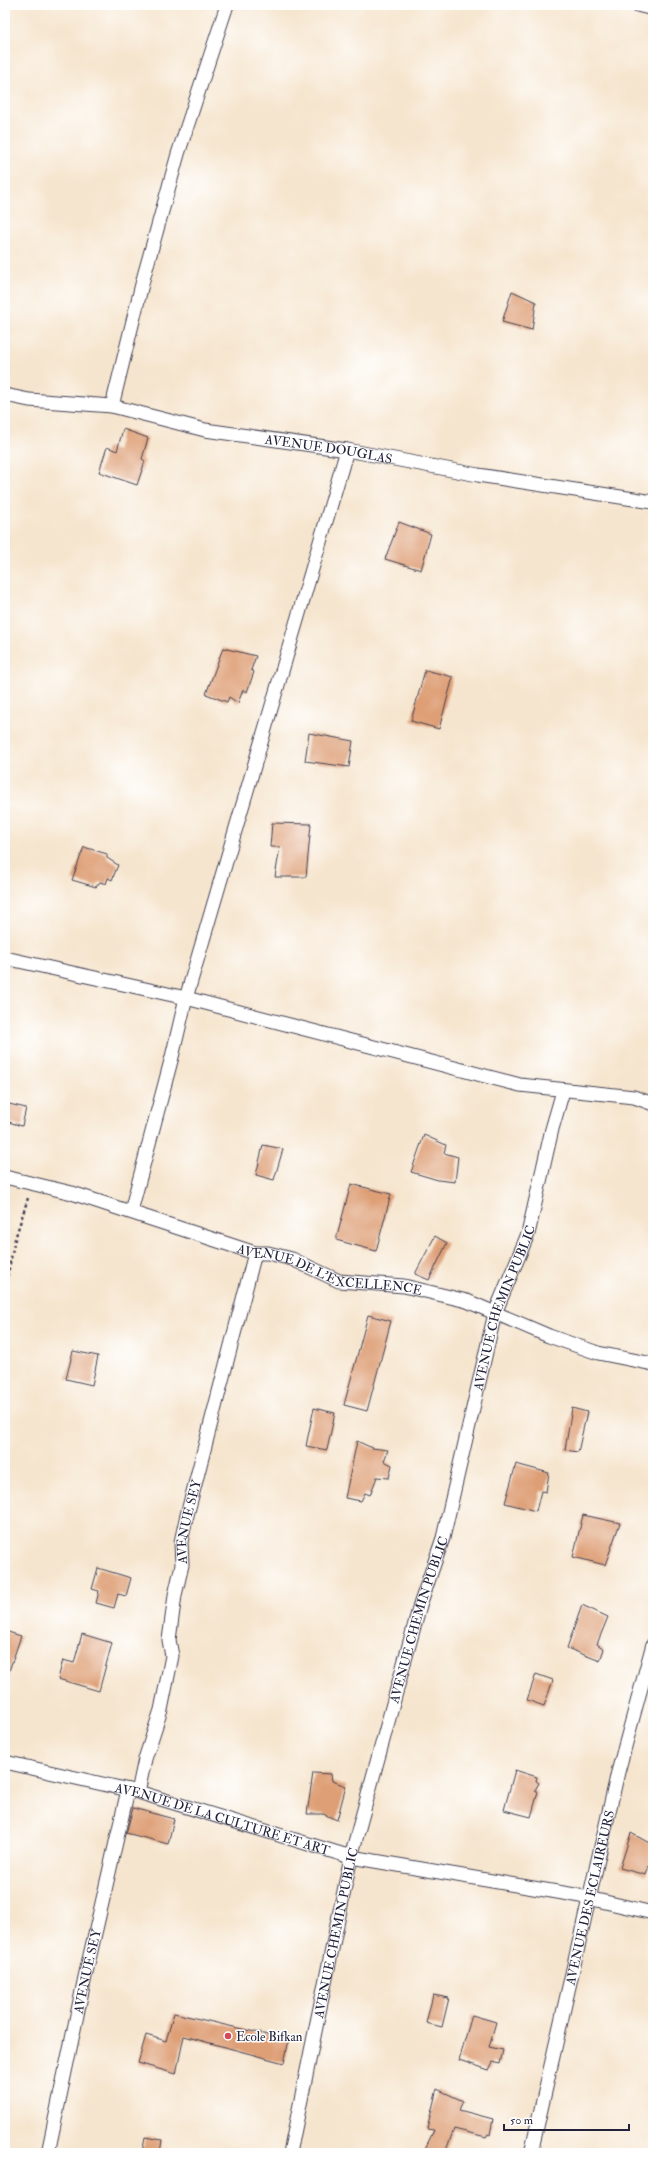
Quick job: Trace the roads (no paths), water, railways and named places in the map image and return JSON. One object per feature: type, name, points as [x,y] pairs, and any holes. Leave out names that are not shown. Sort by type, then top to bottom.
[{"type":"street","points":[[112,406],[144,276],[178,154],[227,5]]},
{"type":"street","points":[[637,5],[653,9]]},
{"type":"street","name":"AVENUE DOUGLAS","points":[[5,395],[29,400],[112,406],[205,430],[347,450],[478,475],[653,502]]},
{"type":"street","points":[[131,1211],[186,998],[347,450]]},
{"type":"street","points":[[5,958],[186,998],[520,1086],[634,1097],[653,1104]]},
{"type":"street","name":"AVENUE CHEMIN PUBLIC","points":[[290,2153],[351,1857],[420,1605],[443,1538],[495,1313],[528,1234],[552,1129],[563,1091]]},
{"type":"street","name":"AVENUE DE L'EXCELLENCE","points":[[5,1178],[131,1211],[255,1253],[268,1253],[292,1259],[339,1281],[404,1286],[467,1302],[549,1336],[598,1353],[653,1364]]},
{"type":"street","name":"AVENUE SEY","points":[[48,2153],[85,1977],[133,1791],[161,1710],[172,1656],[169,1640],[175,1595],[182,1565],[181,1542],[255,1253]]},
{"type":"street","name":"AVENUE DES ECLAIREURS","points":[[531,2153],[588,1897],[618,1772],[653,1644]]},
{"type":"street","name":"AVENUE DE LA CULTURE ET ART","points":[[5,1762],[133,1791],[351,1857],[588,1897],[653,1913]]},
{"type":"place","name":"Ecole Bifkan","points":[[228,2036]]}]
